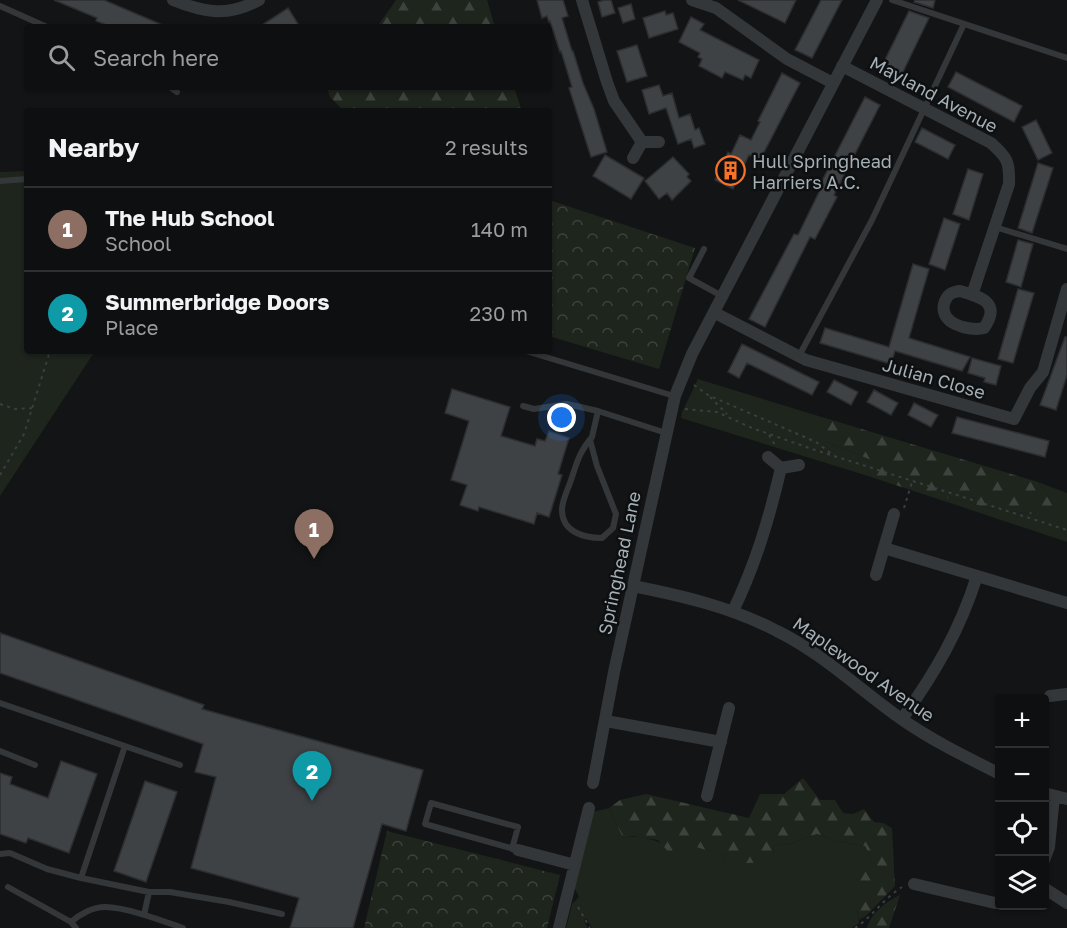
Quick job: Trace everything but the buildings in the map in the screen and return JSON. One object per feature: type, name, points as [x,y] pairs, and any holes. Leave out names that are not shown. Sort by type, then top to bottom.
[{"type":"street","points":[[173,0],[194,9],[218,12],[243,9],[259,0]]},
{"type":"street","points":[[582,0],[614,101],[642,142]]},
{"type":"street","points":[[692,0],[716,8],[787,59],[833,83]]},
{"type":"street","name":"Springhead Lane","points":[[593,783],[670,412],[682,376],[877,0]]},
{"type":"street","name":"Mayland Avenue","points":[[842,66],[991,143],[1004,154],[1010,168],[1009,184],[972,295]]},
{"type":"street","points":[[642,142],[659,142]]},
{"type":"street","points":[[633,158],[642,142]]},
{"type":"street","name":"Julian Close","points":[[715,313],[806,360],[1014,419],[1030,387],[1043,372],[1067,289]]},
{"type":"street","points":[[768,456],[781,468]]},
{"type":"street","points":[[781,468],[799,465]]},
{"type":"street","points":[[733,611],[755,562],[766,529],[781,468]]},
{"type":"street","points":[[876,575],[894,514]]},
{"type":"street","points":[[884,548],[1067,603]]},
{"type":"street","points":[[902,719],[922,692],[955,636],[968,606],[977,576]]},
{"type":"street","name":"Maplewood Avenue","points":[[633,586],[685,596],[733,611],[778,631],[818,656],[902,719],[945,746],[995,772]]},
{"type":"street","points":[[1050,696],[1067,694]]},
{"type":"street","points":[[707,796],[729,708]]},
{"type":"street","points":[[606,721],[721,742]]},
{"type":"street","points":[[1046,856],[1049,847],[1055,796]]},
{"type":"street","points":[[559,928],[589,808]]},
{"type":"street","points":[[515,849],[575,865]]},
{"type":"street","points":[[914,884],[995,903]]},
{"type":"street","points":[[1049,891],[1067,903]]},
{"type":"lane","points":[[892,0],[1067,58]]},
{"type":"lane","points":[[0,6],[40,24]]},
{"type":"lane","points":[[799,357],[872,220],[964,24]]},
{"type":"lane","points":[[0,181],[24,179]]},
{"type":"lane","points":[[994,227],[1067,249]]},
{"type":"lane","points":[[705,249],[689,278],[723,296]]},
{"type":"lane","points":[[536,354],[675,396]]},
{"type":"lane","points":[[524,406],[534,409],[567,404],[598,411],[666,433]]},
{"type":"lane","points":[[590,440],[597,466],[616,514],[613,528],[602,538],[587,538],[571,530],[564,519],[562,508],[579,454],[590,440],[598,411]]},
{"type":"lane","points":[[0,703],[180,765]]},
{"type":"lane","points":[[81,878],[125,746]]},
{"type":"lane","points":[[0,751],[35,765]]},
{"type":"lane","points":[[431,803],[518,828],[515,849],[425,824],[431,803]]},
{"type":"lane","points":[[0,854],[10,854],[47,869],[81,878],[149,892],[170,892],[229,902],[282,914]]},
{"type":"lane","points":[[8,887],[71,922],[76,928]]},
{"type":"lane","points":[[144,915],[149,892]]},
{"type":"lane","points":[[71,922],[81,913],[104,907],[144,915],[183,928]]},
{"type":"path","points":[[0,475],[24,434],[49,354]]},
{"type":"path","points":[[682,376],[708,395],[730,417]]},
{"type":"path","points":[[708,395],[816,442],[835,456]]},
{"type":"path","points":[[0,404],[15,410],[32,408]]},
{"type":"path","points":[[670,412],[690,408],[717,412],[760,431],[1067,530]]},
{"type":"path","points":[[894,514],[902,514],[913,481]]},
{"type":"path","points":[[855,928],[886,898],[903,887],[914,884]]},
{"type":"path","points":[[569,889],[590,928]]},
{"type":"path","points":[[861,928],[862,923]]},
{"type":"green space","points":[[396,0],[487,0],[494,24],[379,24]]},
{"type":"green space","points":[[328,90],[515,90],[521,108],[341,108],[330,97]]},
{"type":"green space","points":[[24,171],[24,354],[93,354],[0,496],[0,172]]},
{"type":"green space","points":[[552,201],[695,248],[659,369],[552,337]]},
{"type":"green space","points":[[698,379],[825,418],[825,441],[871,460],[871,477],[681,418]]},
{"type":"green space","points":[[825,418],[1038,482],[1054,505],[1032,514],[988,508],[949,497],[944,501],[871,477],[871,460],[825,441]]},
{"type":"green space","points":[[1038,482],[1067,493],[1067,542],[944,501],[949,497],[988,508],[1032,514],[1053,504]]},
{"type":"green space","points":[[803,778],[820,800],[835,800],[843,813],[853,814],[864,809],[874,822],[883,823],[892,828],[895,886],[866,916],[859,920],[855,899],[862,887],[855,869],[872,860],[865,846],[817,834],[792,843],[774,846],[770,862],[724,864],[725,856],[693,846],[671,855],[658,840],[633,836],[623,838],[609,808],[620,800],[646,794],[749,818],[760,794],[784,794]]},
{"type":"green space","points":[[609,808],[623,838],[646,838],[680,853],[692,845],[725,856],[724,863],[773,856],[774,846],[792,843],[817,834],[865,846],[872,860],[856,899],[859,923],[852,928],[592,928],[586,918],[584,921],[588,928],[566,928],[572,904],[579,897],[573,885],[592,812]]},
{"type":"green space","points":[[387,831],[560,875],[547,928],[364,928]]},
{"type":"green space","points":[[900,895],[889,928],[867,928],[872,917],[880,908]]},
{"type":"place","name":"Hull Springhead Harriers A.C.","points":[[731,171]]},
{"type":"place","name":"The Hub School","points":[[314,559]]},
{"type":"place","name":"Summerbridge Doors","points":[[312,801]]}]
